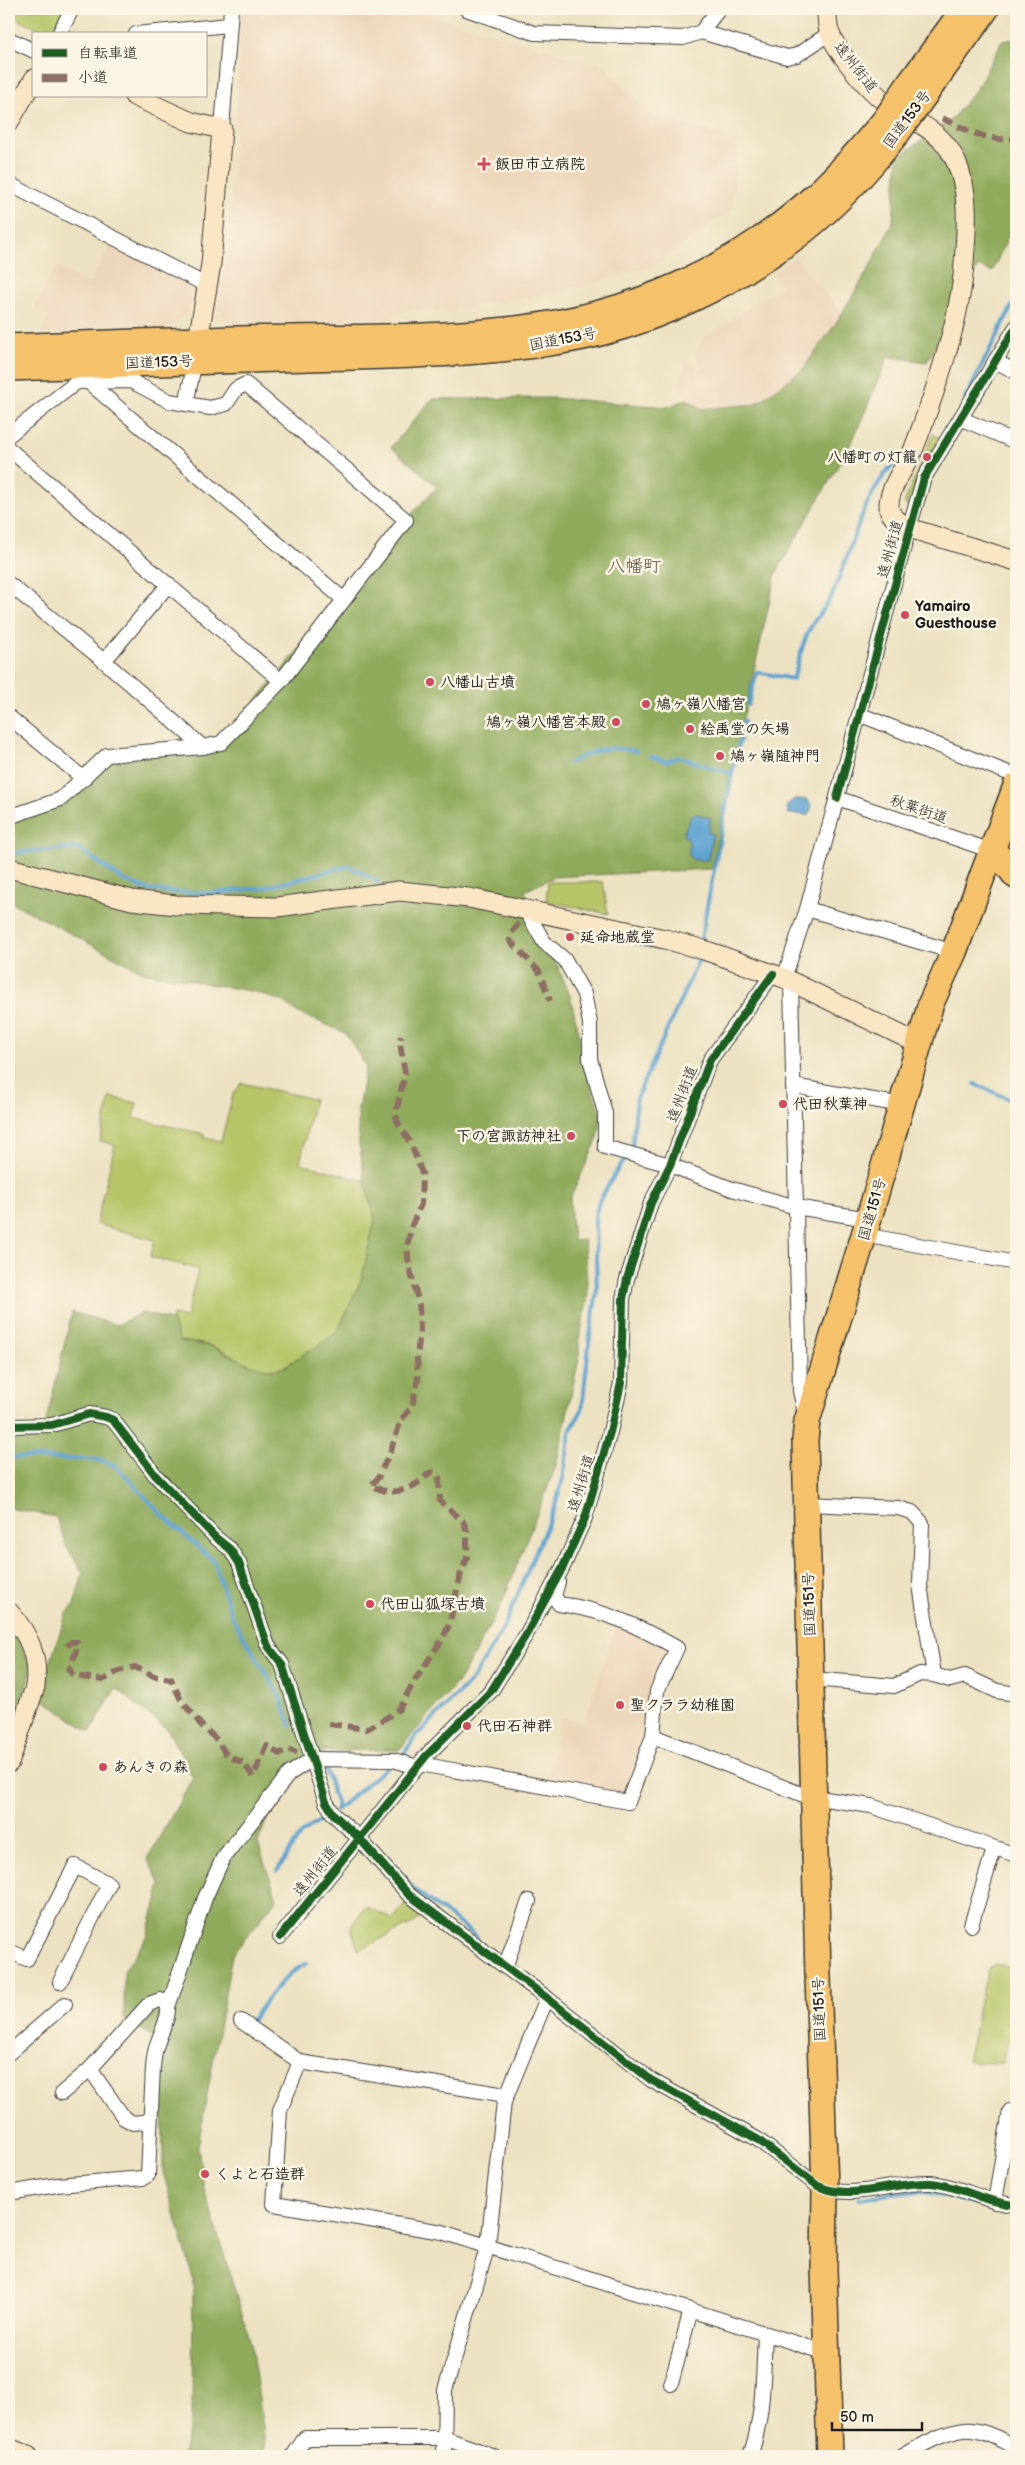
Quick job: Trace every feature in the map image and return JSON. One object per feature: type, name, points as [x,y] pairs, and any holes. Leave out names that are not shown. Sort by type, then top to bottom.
[{"type":"highway","name":"国道153号","points":[[9,347],[406,356],[565,341],[612,329],[660,312],[698,295],[770,255],[803,231],[851,187],[918,88],[964,9]]},
{"type":"highway","name":"国道153号","points":[[918,88],[986,9]]},
{"type":"highway","name":"国道153号","points":[[9,368],[196,350]]},
{"type":"highway","name":"国道151号","points":[[830,2456],[825,2189],[805,1440],[807,1421],[931,1003],[954,952],[1016,786]]},
{"type":"highway","points":[[992,851],[1002,859],[1016,876]]},
{"type":"street","points":[[60,32],[72,9]]},
{"type":"street","points":[[186,404],[211,264],[231,9]]},
{"type":"street","points":[[466,9],[534,33],[683,38],[701,32],[719,9]]},
{"type":"street","name":"遠州街道","points":[[827,9],[830,33],[870,89],[886,103],[929,130],[948,148],[963,183],[966,201],[965,245],[959,303],[946,350],[913,450],[890,500],[889,509],[894,518],[909,528]]},
{"type":"street","points":[[160,32],[230,26]]},
{"type":"street","points":[[701,32],[787,56],[797,55],[830,33]]},
{"type":"street","points":[[9,39],[32,50]]},
{"type":"street","points":[[9,122],[32,83]]},
{"type":"street","points":[[138,98],[191,122],[222,129]]},
{"type":"street","points":[[9,184],[208,286]]},
{"type":"street","name":"遠州街道","points":[[280,1937],[419,1765],[491,1691],[526,1635],[563,1567],[585,1518],[610,1432],[621,1382],[623,1299],[627,1279],[652,1203],[670,1166],[710,1060],[783,978],[807,909],[924,478],[962,419],[1016,327]]},
{"type":"street","points":[[995,361],[1016,372]]},
{"type":"street","points":[[9,435],[77,382],[131,381],[169,401],[210,408],[226,404],[236,389],[246,384],[406,520],[281,681],[221,743],[203,747],[107,755],[84,779],[61,798],[9,817]]},
{"type":"street","points":[[87,382],[343,599]]},
{"type":"street","points":[[962,419],[1016,442]]},
{"type":"street","points":[[9,449],[281,681]]},
{"type":"street","points":[[909,528],[1016,561]]},
{"type":"street","points":[[9,584],[104,661],[203,747]]},
{"type":"street","points":[[104,661],[169,584]]},
{"type":"street","points":[[860,715],[1016,776]]},
{"type":"street","points":[[9,717],[84,779]]},
{"type":"street","name":"秋葉街道","points":[[837,798],[992,851]]},
{"type":"street","points":[[9,868],[132,900],[176,905],[277,907],[399,891],[469,898],[674,941],[783,978],[919,1044]]},
{"type":"street","points":[[525,909],[544,942],[566,960],[584,994],[590,1023],[590,1059],[605,1113],[605,1147],[670,1166],[732,1189],[866,1227],[1016,1263]]},
{"type":"street","points":[[807,909],[954,952]]},
{"type":"street","name":"遠州街道","points":[[783,978],[793,1086],[800,1391],[807,1421]]},
{"type":"street","points":[[793,1086],[902,1105]]},
{"type":"street","points":[[9,1426],[52,1425],[88,1414],[106,1417],[118,1425],[136,1452],[156,1476],[215,1537],[230,1549],[239,1563],[268,1646],[282,1664],[326,1802],[334,1815],[359,1838],[408,1894],[547,1998],[651,2080],[757,2139],[818,2186],[825,2189],[881,2190],[917,2183],[933,2184],[995,2202],[1016,2205]]},
{"type":"street","points":[[807,1504],[898,1508],[912,1512],[922,1523],[920,1585],[934,1675]]},
{"type":"street","points":[[559,1604],[554,1596],[563,1567]]},
{"type":"street","points":[[9,2193],[57,2185],[143,2178],[148,2175],[155,2050],[205,1898],[223,1858],[289,1774],[312,1759],[393,1760],[628,1802],[653,1736],[657,1691],[677,1648],[635,1625],[583,1608],[559,1604],[544,1611],[532,1634],[526,1635]]},
{"type":"street","points":[[9,1612],[29,1640],[35,1659],[36,1674],[35,1687],[9,1763]]},
{"type":"street","points":[[812,1680],[894,1686],[920,1674],[934,1675],[950,1680],[965,1676],[997,1691],[1016,1694]]},
{"type":"street","points":[[653,1736],[814,1798],[871,1806],[1016,1855]]},
{"type":"street","points":[[971,1925],[994,1849]]},
{"type":"street","points":[[9,1951],[27,1959],[75,1866],[109,1884],[60,1982]]},
{"type":"street","points":[[505,1967],[529,1902]]},
{"type":"street","points":[[444,2456],[445,2390],[488,2245],[506,2095],[547,1998]]},
{"type":"street","points":[[62,2093],[90,2069],[150,2004],[160,2000],[166,2002],[168,2007]]},
{"type":"street","points":[[9,2053],[65,2004]]},
{"type":"street","points":[[242,2021],[300,2062],[506,2095]]},
{"type":"street","points":[[300,2062],[280,2110],[274,2204],[442,2232],[827,2352]]},
{"type":"street","points":[[90,2069],[124,2118],[133,2122],[150,2120]]},
{"type":"street","points":[[995,2202],[1010,2111]]},
{"type":"street","points":[[671,2384],[691,2310]]},
{"type":"street","points":[[750,2456],[757,2437],[760,2415],[765,2334]]},
{"type":"street","points":[[903,2456],[942,2436],[965,2430],[984,2433],[1016,2447]]},
{"type":"street","points":[[293,2456],[305,2438],[444,2438],[494,2456]]},
{"type":"street","points":[[9,2448],[28,2456]]},
{"type":"shaded area","name":"飯田市立病院","points":[[242,9],[409,9],[607,67],[651,116],[738,140],[732,209],[657,264],[576,288],[450,311],[407,310],[386,321],[231,326],[218,309],[228,244]]},
{"type":"shaded area","points":[[112,243],[191,284],[194,290],[187,315],[166,329],[41,334],[49,316],[34,308],[56,266],[89,284]]},
{"type":"shaded area","points":[[795,257],[842,313],[802,370],[755,404],[702,409],[687,399],[680,386],[685,359],[694,363],[697,369],[701,366],[695,355],[704,337],[781,287],[773,272]]},
{"type":"shaded area","name":"聖クララ幼稚園","points":[[617,1621],[669,1649],[647,1732],[621,1793],[616,1797],[545,1785],[562,1718],[584,1722]]},
{"type":"green space","points":[[9,9],[64,9],[53,32],[47,32],[9,16]]},
{"type":"green space","points":[[1016,39],[1016,219],[992,272],[978,266],[927,362],[888,357],[853,440],[776,573],[724,804],[712,869],[554,877],[525,891],[570,995],[591,1088],[602,1114],[598,1138],[570,1199],[573,1241],[584,1240],[588,1297],[579,1340],[579,1358],[556,1466],[502,1603],[461,1678],[399,1750],[325,1751],[277,1790],[258,1843],[277,1899],[232,1955],[198,2146],[204,2189],[251,2343],[264,2434],[265,2456],[181,2456],[192,2418],[193,2278],[163,2172],[162,2042],[124,2019],[124,1971],[147,1937],[161,1885],[147,1859],[193,1778],[168,1730],[116,1688],[90,1732],[39,1697],[66,1614],[74,1605],[83,1573],[66,1546],[56,1517],[9,1508],[9,1430],[44,1430],[72,1312],[117,1325],[141,1313],[172,1320],[180,1341],[211,1346],[251,1365],[274,1371],[284,1367],[337,1333],[362,1278],[375,1219],[365,1181],[358,1136],[358,1108],[366,1066],[345,1033],[297,1012],[284,1002],[255,992],[143,972],[9,901],[9,817],[61,799],[107,755],[221,743],[406,520],[437,487],[391,447],[432,399],[554,398],[668,407],[687,399],[702,409],[756,404],[802,370],[834,326],[867,272],[893,221],[898,157],[952,119],[977,88],[1002,41]]},
{"type":"green space","points":[[933,434],[944,440],[920,474],[908,506],[905,505],[905,501]]},
{"type":"green space","points":[[548,882],[603,882],[608,914],[546,901]]},
{"type":"green space","points":[[242,1083],[314,1099],[300,1163],[365,1181],[375,1219],[362,1278],[337,1333],[284,1367],[274,1369],[265,1369],[247,1363],[211,1346],[180,1341],[172,1320],[173,1315],[186,1318],[198,1269],[150,1257],[155,1240],[96,1224],[115,1145],[100,1141],[110,1097],[137,1103],[134,1118],[204,1134],[204,1138],[221,1141],[233,1094]]},
{"type":"green space","points":[[14,1629],[32,1669],[9,1739],[9,1631]]},
{"type":"green space","points":[[406,1902],[423,1914],[413,1924],[358,1950],[351,1927],[365,1906],[393,1919]]},
{"type":"green space","points":[[995,1964],[1016,1967],[1016,2025],[1009,2031],[1013,2040],[1005,2048],[1002,2063],[977,2063],[967,2060],[976,2023],[977,2010],[989,1968]]},
{"type":"water","points":[[793,800],[807,800],[812,806],[809,815],[788,814],[787,805]]},
{"type":"water","points":[[697,814],[711,818],[708,832],[713,834],[708,860],[693,860],[689,856],[689,840],[683,835],[691,815]]},
{"type":"waterway","points":[[965,399],[1016,298]]},
{"type":"waterway","points":[[748,705],[757,672],[793,679],[808,632],[833,593],[864,510],[881,479],[892,465]]},
{"type":"waterway","points":[[701,939],[732,774],[744,721]]},
{"type":"waterway","points":[[569,763],[594,751],[609,748],[636,751]]},
{"type":"waterway","points":[[650,756],[666,761],[679,757],[732,774]]},
{"type":"waterway","points":[[9,853],[78,848],[123,880],[150,890],[213,893],[263,888],[349,866],[378,882]]},
{"type":"waterway","points":[[636,943],[687,955],[743,973]]},
{"type":"waterway","points":[[632,1148],[637,1097],[699,959]]},
{"type":"waterway","points":[[975,1084],[1016,1102]]},
{"type":"waterway","points":[[403,1755],[416,1736],[472,1680],[503,1629],[555,1506],[563,1479],[570,1431],[582,1410],[597,1291],[595,1218],[599,1201],[626,1158]]},
{"type":"waterway","points":[[9,1457],[98,1460],[110,1463],[119,1469],[162,1515],[214,1561],[232,1617],[280,1697],[291,1726]]},
{"type":"waterway","points":[[325,1766],[337,1806]]},
{"type":"waterway","points":[[336,1810],[387,1767]]},
{"type":"waterway","points":[[277,1871],[301,1834],[327,1816]]},
{"type":"waterway","points":[[382,1854],[415,1890],[477,1937]]},
{"type":"waterway","points":[[250,2022],[282,1981],[307,1963]]},
{"type":"waterway","points":[[858,2198],[920,2191],[1016,2213]]},
{"type":"marked path","points":[[942,118],[987,137],[1016,139]]},
{"type":"marked path","points":[[519,923],[511,933],[510,941],[539,971],[550,1001]]},
{"type":"marked path","points":[[329,1724],[367,1729],[399,1709],[415,1680],[442,1640],[449,1625],[461,1573],[467,1558],[467,1531],[463,1521],[440,1501],[439,1477],[431,1472],[413,1486],[395,1491],[383,1490],[371,1485],[378,1478],[391,1450],[401,1420],[412,1407],[418,1379],[419,1304],[409,1265],[407,1247],[412,1225],[421,1204],[422,1173],[411,1144],[397,1121],[396,1112],[405,1073],[400,1043],[401,1036]]},
{"type":"marked path","points":[[67,1646],[71,1642],[77,1642],[76,1652],[69,1670],[74,1676],[103,1680],[119,1671],[135,1667],[154,1676],[171,1679],[180,1698],[201,1725],[217,1740],[227,1756],[244,1763],[253,1777],[267,1746],[279,1754],[288,1749],[297,1753]]},
{"type":"cycle path","points":[[837,798],[924,478],[1016,327]]},
{"type":"cycle path","points":[[280,1937],[426,1756],[491,1691],[526,1635],[563,1567],[585,1518],[610,1432],[621,1383],[623,1299],[627,1279],[651,1203],[670,1165],[710,1060],[773,974]]},
{"type":"cycle path","points":[[9,1426],[52,1425],[89,1414],[113,1420],[156,1476],[215,1537],[230,1549],[239,1563],[268,1646],[282,1664],[326,1802],[334,1815],[359,1838],[408,1894],[547,1998],[651,2080],[757,2139],[818,2186],[831,2190],[859,2192],[917,2183],[931,2183],[953,2187],[1005,2204],[1016,2205]]},
{"type":"place","name":"飯田市立病院","points":[[484,164]]},
{"type":"place","name":"八幡町の灯籠","points":[[927,457]]},
{"type":"place","name":"Yamairo Guesthouse","points":[[905,615]]},
{"type":"place","name":"八幡山古墳","points":[[430,682]]},
{"type":"place","name":"鳩ヶ嶺八幡宮","points":[[646,704]]},
{"type":"place","name":"鳩ヶ嶺八幡宮本殿","points":[[616,722]]},
{"type":"place","name":"絵禹堂の矢場","points":[[690,729]]},
{"type":"place","name":"鳩ヶ嶺随神門","points":[[720,756]]},
{"type":"place","name":"延命地蔵堂","points":[[570,937]]},
{"type":"place","name":"代田秋葉神","points":[[783,1104]]},
{"type":"place","name":"下の宮諏訪神社","points":[[571,1136]]},
{"type":"place","name":"代田山狐塚古墳","points":[[370,1604]]},
{"type":"place","name":"聖クララ幼稚園","points":[[620,1705]]},
{"type":"place","name":"代田石神群","points":[[467,1726]]},
{"type":"place","name":"あんきの森","points":[[103,1767]]},
{"type":"place","name":"くよと石造群","points":[[205,2174]]},
{"type":"district","name":"八幡町","points":[[634,566]]}]
